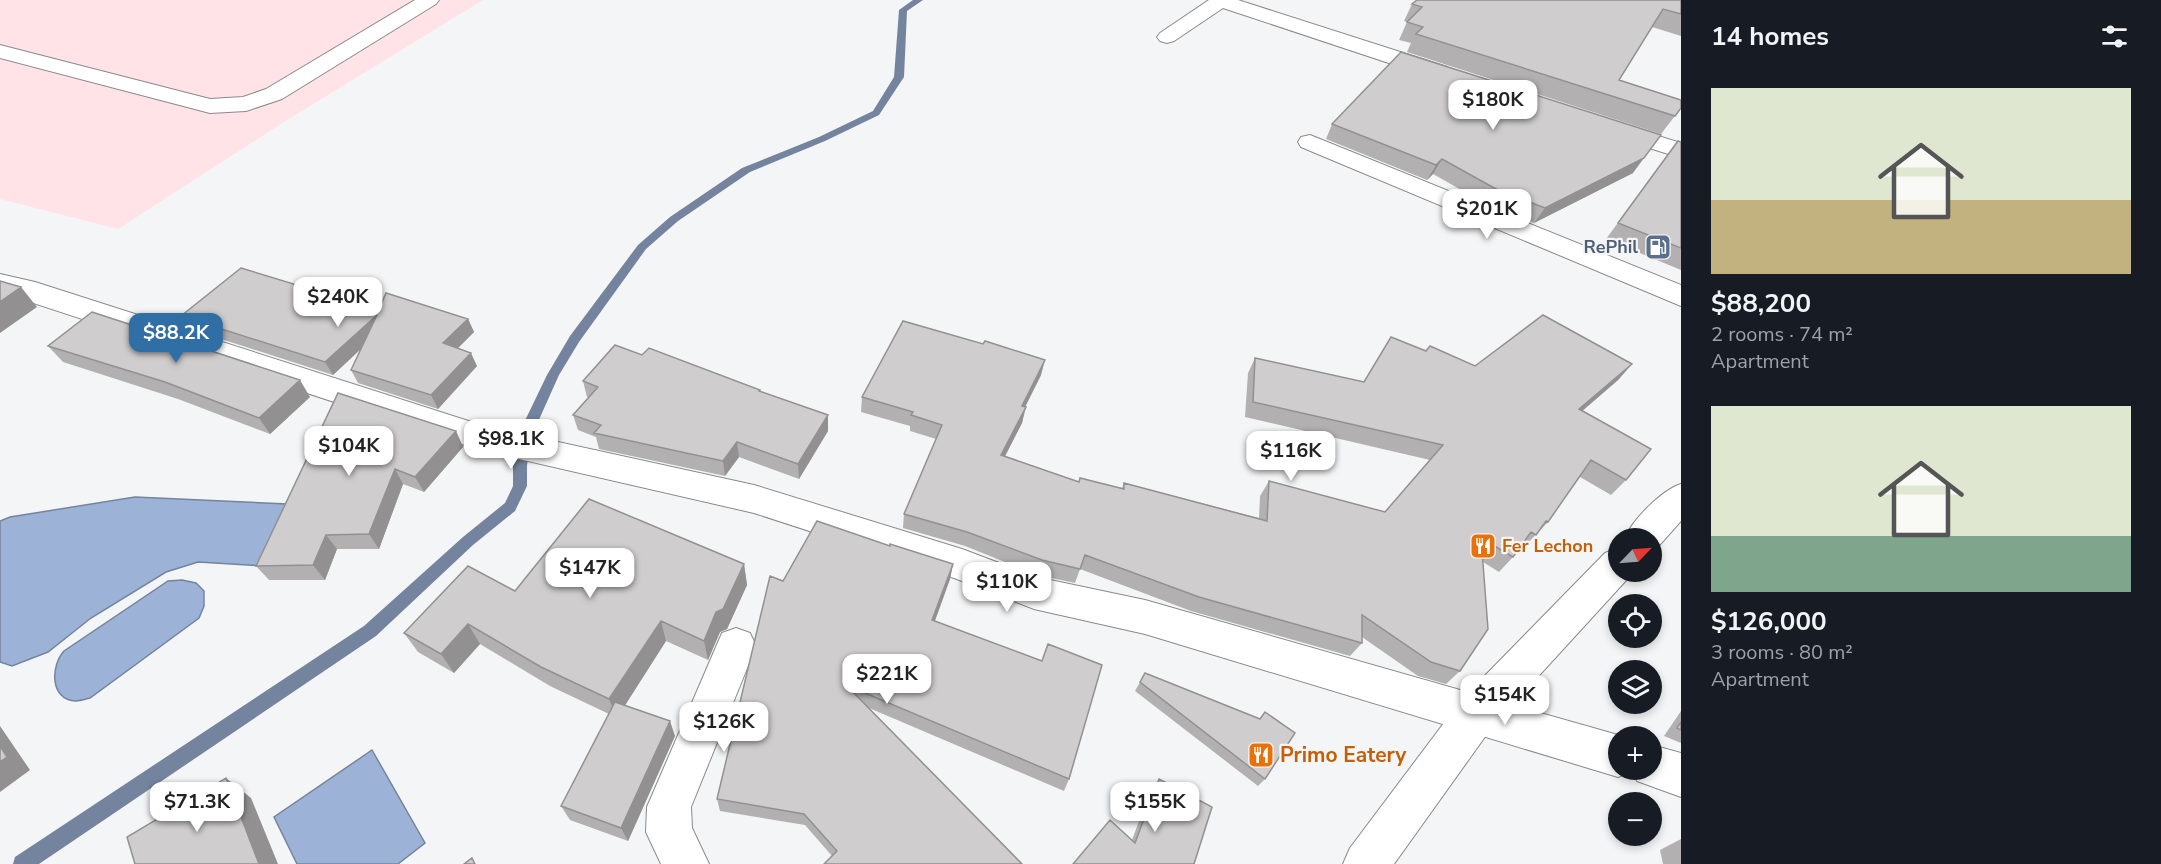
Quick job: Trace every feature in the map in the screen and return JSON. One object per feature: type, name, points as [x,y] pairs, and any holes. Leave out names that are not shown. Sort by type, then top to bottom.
[{"type":"street","points":[[0,51],[210,106],[246,104],[274,94],[429,0]]},
{"type":"street","points":[[1167,37],[1221,0],[1456,78]]},
{"type":"street","points":[[1591,122],[1681,151]]},
{"type":"street","points":[[1310,142],[1681,296]]},
{"type":"street","points":[[0,283],[25,289],[480,437],[754,498],[962,566],[1034,593],[1144,617],[1477,712],[1608,753]]},
{"type":"street","points":[[1652,528],[1681,498]]},
{"type":"street","points":[[1370,862],[1477,712],[1608,574]]},
{"type":"street","points":[[686,864],[669,832],[669,807],[736,646]]},
{"type":"street","points":[[1662,769],[1681,775]]},
{"type":"shaded area","points":[[0,0],[483,0],[284,122],[118,229],[0,199]]},
{"type":"water","points":[[135,497],[287,504],[263,566],[198,562],[166,572],[91,618],[48,652],[12,666],[0,662],[0,521],[10,517]]},
{"type":"water","points":[[182,580],[196,583],[204,591],[204,606],[199,618],[90,698],[76,701],[61,695],[55,681],[55,673],[64,651],[168,581]]},
{"type":"water","points":[[372,750],[425,843],[398,864],[297,864],[274,817]]},
{"type":"building","points":[[1417,0],[1681,0],[1681,14],[1663,9],[1619,80],[1681,100],[1681,108],[1675,116],[1416,34],[1423,27],[1407,22],[1422,7],[1412,4]]},
{"type":"building","points":[[1401,52],[1661,135],[1644,158],[1545,208],[1496,189],[1442,159],[1436,165],[1332,124]]},
{"type":"building","points":[[1678,141],[1681,142],[1681,248],[1618,223]]},
{"type":"building","points":[[241,268],[313,290],[317,287],[380,307],[386,293],[468,319],[443,343],[471,353],[431,395],[351,370],[377,315],[325,362],[181,316]]},
{"type":"building","points":[[0,281],[21,287],[0,302]]},
{"type":"building","points":[[92,312],[300,380],[259,418],[165,382],[48,346]]},
{"type":"building","points":[[1543,315],[1632,364],[1579,409],[1651,449],[1626,480],[1591,460],[1548,522],[1546,521],[1536,535],[1531,532],[1513,557],[1481,538],[1488,629],[1460,671],[1431,662],[1362,615],[1362,643],[1199,597],[1085,555],[1080,569],[1042,560],[967,532],[904,514],[942,425],[911,415],[913,412],[862,397],[903,321],[983,344],[985,341],[1045,360],[1022,406],[1026,407],[1001,455],[1079,482],[1080,478],[1124,489],[1124,483],[1267,521],[1269,481],[1385,512],[1443,445],[1253,402],[1255,358],[1364,382],[1391,337],[1426,351],[1430,346],[1475,366]]},
{"type":"building","points":[[615,345],[642,355],[649,348],[828,415],[798,464],[737,442],[723,461],[594,433],[601,425],[573,415],[598,387],[583,381]]},
{"type":"building","points":[[338,393],[456,431],[415,477],[395,469],[369,534],[326,535],[313,565],[256,566]]},
{"type":"building","points":[[589,499],[744,564],[723,609],[716,612],[704,641],[661,621],[609,699],[541,667],[468,624],[441,654],[404,633],[468,566],[515,591]]},
{"type":"building","points":[[817,521],[890,546],[890,544],[953,564],[932,620],[1042,661],[1048,644],[1102,665],[1069,779],[846,685],[1022,864],[824,864],[837,851],[804,814],[717,799],[770,576],[783,581]]},
{"type":"building","points":[[1145,673],[1260,719],[1265,712],[1295,733],[1265,779],[1140,682]]},
{"type":"building","points":[[615,702],[670,721],[621,828],[561,806]]},
{"type":"building","points":[[0,746],[7,757],[0,762]]},
{"type":"building","points":[[226,778],[259,864],[135,864],[127,837]]},
{"type":"building","points":[[1159,779],[1212,807],[1194,864],[1073,864],[1110,820],[1135,843]]},
{"type":"building","points":[[472,858],[475,864],[464,864]]},
{"type":"waterway","points":[[22,864],[370,631],[468,541],[510,507],[520,486],[520,465],[526,433],[553,375],[574,339],[642,247],[674,219],[746,170],[822,139],[876,113],[899,77],[903,10],[919,0]]},
{"type":"place","name":"RePhil","points":[[1658,247]]},
{"type":"place","name":"Fer Lechon","points":[[1483,546]]},
{"type":"place","name":"Primo Eatery","points":[[1261,755]]}]
